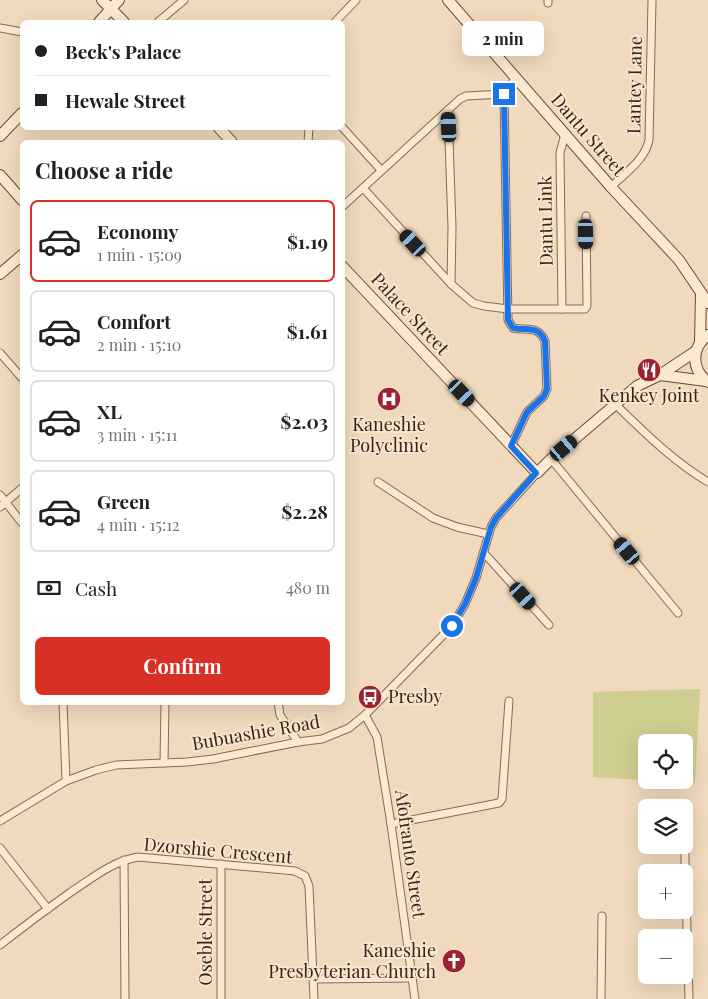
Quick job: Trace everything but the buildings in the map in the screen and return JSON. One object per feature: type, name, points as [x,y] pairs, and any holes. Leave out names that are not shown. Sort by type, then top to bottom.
[{"type":"street","points":[[102,0],[122,20]]},
{"type":"street","points":[[101,20],[120,0]]},
{"type":"street","points":[[160,20],[184,0]]},
{"type":"street","points":[[337,20],[356,0]]},
{"type":"street","name":"Dantu Street","points":[[448,0],[611,187],[679,260],[708,303]]},
{"type":"street","name":"Lantey Lane","points":[[611,187],[642,155],[649,140],[652,0]]},
{"type":"street","points":[[0,28],[20,32]]},
{"type":"street","points":[[511,446],[527,412],[544,396],[547,389],[545,341],[542,334],[537,330],[513,328],[508,320],[504,94],[516,77]]},
{"type":"street","points":[[345,204],[460,99],[466,96],[504,94]]},
{"type":"street","points":[[448,110],[452,227],[451,284]]},
{"type":"street","points":[[0,136],[20,115]]},
{"type":"street","points":[[221,130],[230,140]]},
{"type":"street","points":[[345,130],[381,170]]},
{"type":"street","name":"Dantu Link","points":[[562,309],[560,153],[565,134]]},
{"type":"street","points":[[0,175],[20,198]]},
{"type":"street","points":[[362,188],[451,284],[473,304],[484,306],[508,309],[584,309],[587,306],[586,216]]},
{"type":"street","points":[[0,274],[20,256]]},
{"type":"street","name":"Palace Street","points":[[345,269],[536,473]]},
{"type":"street","points":[[701,294],[701,343],[695,360],[700,376],[707,382]]},
{"type":"street","name":"Bubuashie Road","points":[[0,821],[66,781],[96,770],[116,765],[213,759],[322,738],[349,728],[365,716],[452,626],[465,604],[476,578],[488,534],[496,518],[536,473],[637,386],[660,375],[701,343]]},
{"type":"street","points":[[0,353],[20,376]]},
{"type":"street","points":[[660,375],[707,382]]},
{"type":"street","points":[[615,404],[656,443],[690,471],[708,482]]},
{"type":"street","points":[[551,459],[678,612]]},
{"type":"street","points":[[378,482],[433,518],[457,527],[488,534]]},
{"type":"street","points":[[3,505],[20,490]]},
{"type":"street","points":[[0,495],[3,505],[20,521]]},
{"type":"street","points":[[484,553],[550,625]]},
{"type":"street","points":[[392,824],[499,803],[502,799],[509,700]]},
{"type":"street","points":[[63,705],[66,781]]},
{"type":"street","points":[[164,763],[165,705]]},
{"type":"street","points":[[278,705],[280,715],[298,742]]},
{"type":"street","name":"Afofranto Street","points":[[365,716],[377,737],[392,824],[415,999]]},
{"type":"street","points":[[0,848],[48,909]]},
{"type":"street","points":[[685,854],[689,999]]},
{"type":"street","name":"Dzorshie Crescent","points":[[0,945],[109,866],[124,860],[138,857],[295,871],[305,876],[309,886],[314,999]]},
{"type":"street","points":[[124,860],[125,999]]},
{"type":"street","name":"Oseble Street","points":[[221,864],[221,999]]},
{"type":"street","points":[[601,999],[602,916]]},
{"type":"street","points":[[314,979],[412,978]]},
{"type":"shaded area","points":[[700,689],[695,783],[693,783],[693,734],[638,734],[638,780],[593,777],[593,692]]},
{"type":"place","name":"Kenkey Joint","points":[[649,370]]},
{"type":"place","name":"Kaneshie Polyclinic","points":[[389,399]]},
{"type":"place","name":"Presby","points":[[370,697]]},
{"type":"place","name":"Kaneshie Presbyterian Church","points":[[454,961]]},
{"type":"route","points":[[452,626],[465,604],[476,578],[491,527],[496,518],[536,473],[511,446],[527,412],[544,396],[547,389],[545,341],[542,334],[537,330],[513,328],[508,320],[504,94]]}]
